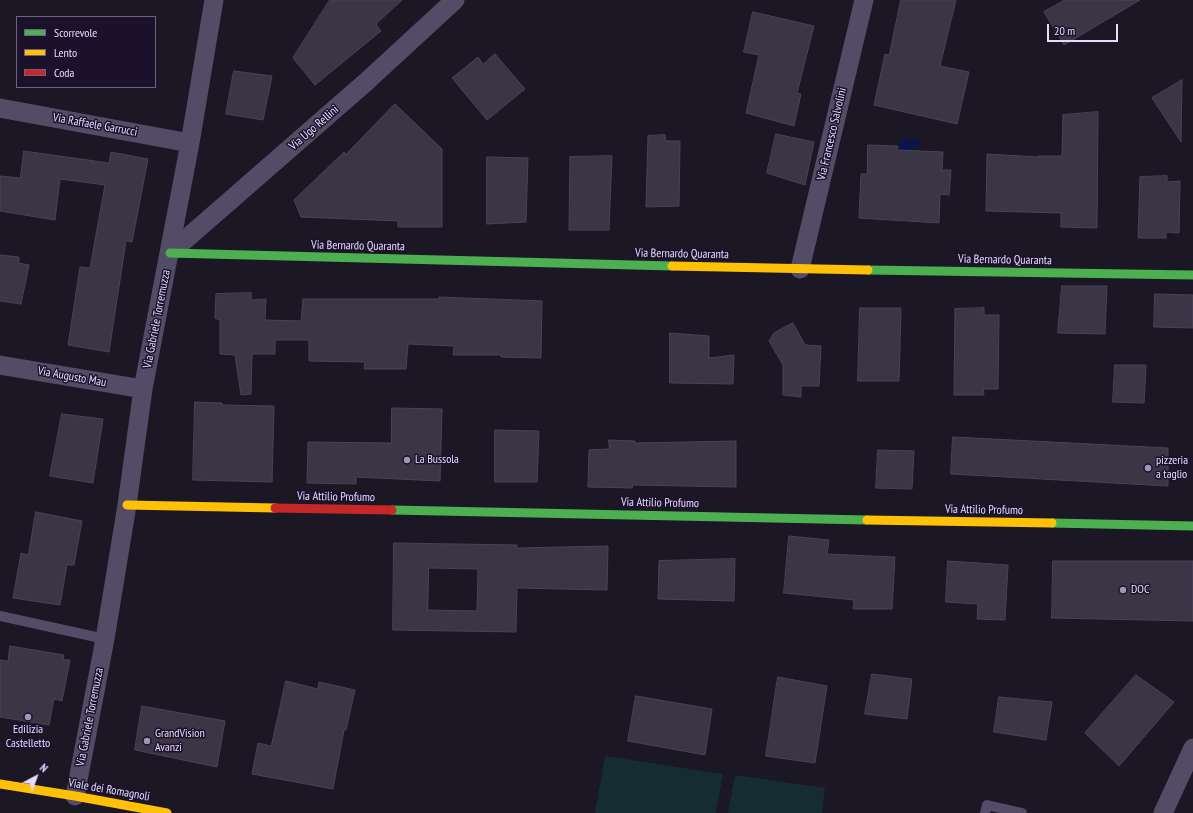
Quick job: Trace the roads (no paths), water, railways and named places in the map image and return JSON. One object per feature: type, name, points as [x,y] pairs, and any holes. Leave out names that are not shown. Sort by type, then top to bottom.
[{"type":"street","name":"Via Gabriele Torremuzza","points":[[75,796],[105,639],[127,505],[143,390],[170,253],[214,0]]},
{"type":"street","name":"Via Ugo Rellini","points":[[170,253],[366,82],[456,0]]},
{"type":"street","name":"Via Francesco Salvolini","points":[[800,269],[864,0]]},
{"type":"street","name":"Via Raffaele Garrucci","points":[[0,108],[190,143]]},
{"type":"street","name":"Via Bernardo Quaranta","points":[[170,253],[800,269],[1193,274]]},
{"type":"street","name":"Via Augusto Mau","points":[[0,365],[143,390]]},
{"type":"street","name":"Via Attilio Profumo","points":[[127,505],[1193,526]]},
{"type":"street","points":[[1163,813],[1193,748]]},
{"type":"street","name":"Viale dei Romagnoli","points":[[0,784],[167,813]]},
{"type":"lane","points":[[0,616],[105,639]]},
{"type":"lane","points":[[986,813],[987,805],[1022,813]]},
{"type":"place","name":"La Bussola","points":[[407,460]]},
{"type":"place","name":"pizzeria a taglio","points":[[1148,468]]},
{"type":"place","name":"DOC","points":[[1123,590]]},
{"type":"place","name":"Edilizia Castelletto","points":[[28,717]]},
{"type":"place","name":"GrandVision Avanzi","points":[[147,741]]}]
